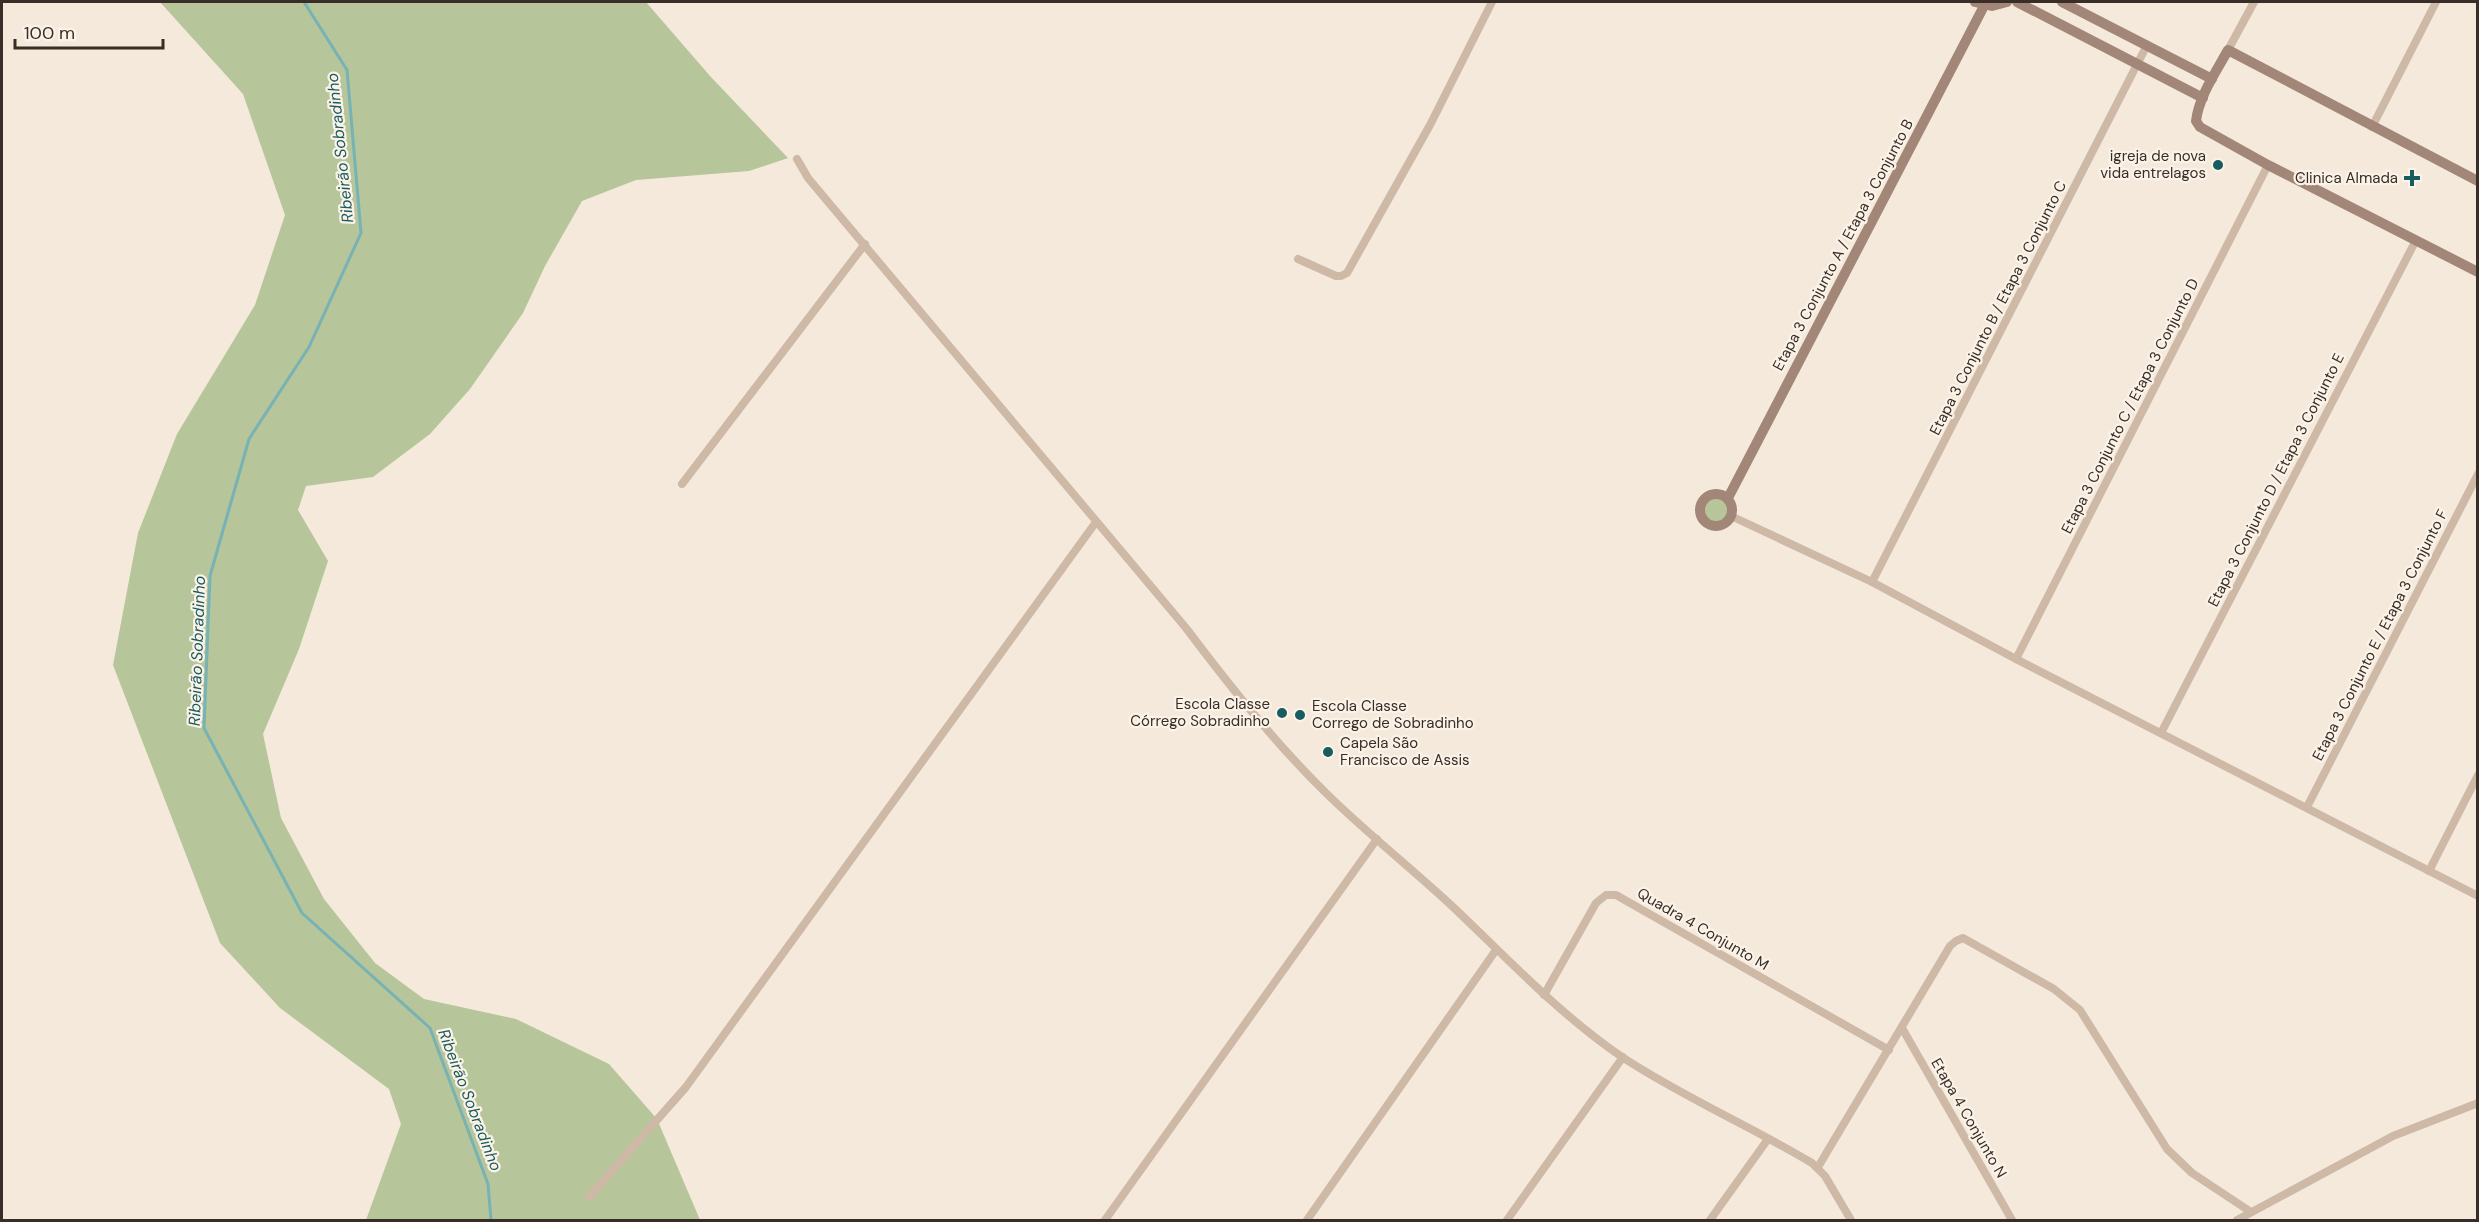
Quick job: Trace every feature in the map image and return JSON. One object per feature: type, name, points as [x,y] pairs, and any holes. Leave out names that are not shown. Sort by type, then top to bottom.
[{"type":"street","points":[[1298,259],[1336,276],[1347,273],[1430,125],[1492,2]]},
{"type":"street","points":[[1980,4],[1999,5],[2007,2]]},
{"type":"street","points":[[2018,2],[2203,98]]},
{"type":"street","points":[[2066,2],[2212,79]]},
{"type":"street","points":[[2254,2],[2203,98],[2196,118],[2198,125],[2268,165],[2478,272]]},
{"type":"street","points":[[2372,127],[2436,2]]},
{"type":"street","name":"Etapa 3 Conjunto A / Etapa 3 Conjunto B","points":[[1728,498],[1980,4]]},
{"type":"street","name":"Etapa 3 Conjunto B / Etapa 3 Conjunto C","points":[[1872,582],[2146,45]]},
{"type":"street","points":[[2229,50],[2478,181]]},
{"type":"street","points":[[797,159],[808,178],[1297,763],[1436,891],[1544,995],[1623,1057],[1818,1167],[1851,1221]]},
{"type":"street","name":"Etapa 3 Conjunto C / Etapa 3 Conjunto D","points":[[2016,659],[2268,165]]},
{"type":"street","name":"Etapa 3 Conjunto D / Etapa 3 Conjunto E","points":[[2161,733],[2416,240]]},
{"type":"street","points":[[682,484],[865,244]]},
{"type":"street","name":"Etapa 3 Conjunto E / Etapa 3 Conjunto F","points":[[2307,807],[2478,474]]},
{"type":"street","points":[[1715,493],[1728,498],[1732,509],[1731,516],[1723,525],[1717,526],[1705,522],[1700,511],[1704,499],[1715,493]]},
{"type":"street","points":[[1731,516],[1872,582],[2016,659],[2478,896]]},
{"type":"street","points":[[589,1197],[686,1087],[1096,522]]},
{"type":"street","points":[[2429,871],[2478,775]]},
{"type":"street","points":[[1105,1221],[1377,839]]},
{"type":"street","name":"Quadra 4 Conjunto M","points":[[1544,995],[1596,903],[1606,896],[1616,895],[1889,1050]]},
{"type":"street","points":[[1818,1167],[1950,946],[1959,939],[1968,939],[2054,989],[2080,1010],[2166,1149],[2192,1173],[2251,1212]]},
{"type":"street","points":[[1307,1221],[1496,950]]},
{"type":"street","name":"Etapa 4 Conjunto N","points":[[1902,1028],[2012,1221]]},
{"type":"street","points":[[1507,1221],[1623,1057]]},
{"type":"street","points":[[2237,1221],[2393,1136],[2478,1103]]},
{"type":"street","points":[[1710,1221],[1768,1139]]},
{"type":"green space","points":[[160,2],[646,2],[710,76],[788,158],[749,171],[636,180],[582,201],[545,266],[523,313],[470,389],[430,434],[373,477],[306,486],[298,510],[328,561],[299,649],[263,734],[281,818],[324,899],[375,963],[424,999],[516,1019],[609,1064],[657,1119],[700,1220],[366,1220],[401,1124],[389,1089],[280,1008],[220,943],[113,665],[138,533],[177,434],[255,305],[285,215],[243,94]]},
{"type":"green space","points":[[1716,497],[1725,501],[1729,510],[1725,519],[1716,523],[1707,519],[1703,510],[1707,501]]},
{"type":"waterway","name":"Ribeirão Sobradinho","points":[[304,2],[347,70],[361,233],[309,347],[249,439],[210,576],[204,728],[302,913],[430,1028],[488,1184],[491,1220]]},
{"type":"place","name":"igreja de nova vida entrelagos","points":[[2218,165]]},
{"type":"place","name":"Clinica Almada","points":[[2412,178]]},
{"type":"place","name":"Escola Classe Córrego Sobradinho","points":[[1282,713]]},
{"type":"place","name":"Escola Classe Corrego de Sobradinho","points":[[1300,715]]},
{"type":"place","name":"Capela São Francisco de Assis","points":[[1328,752]]}]
